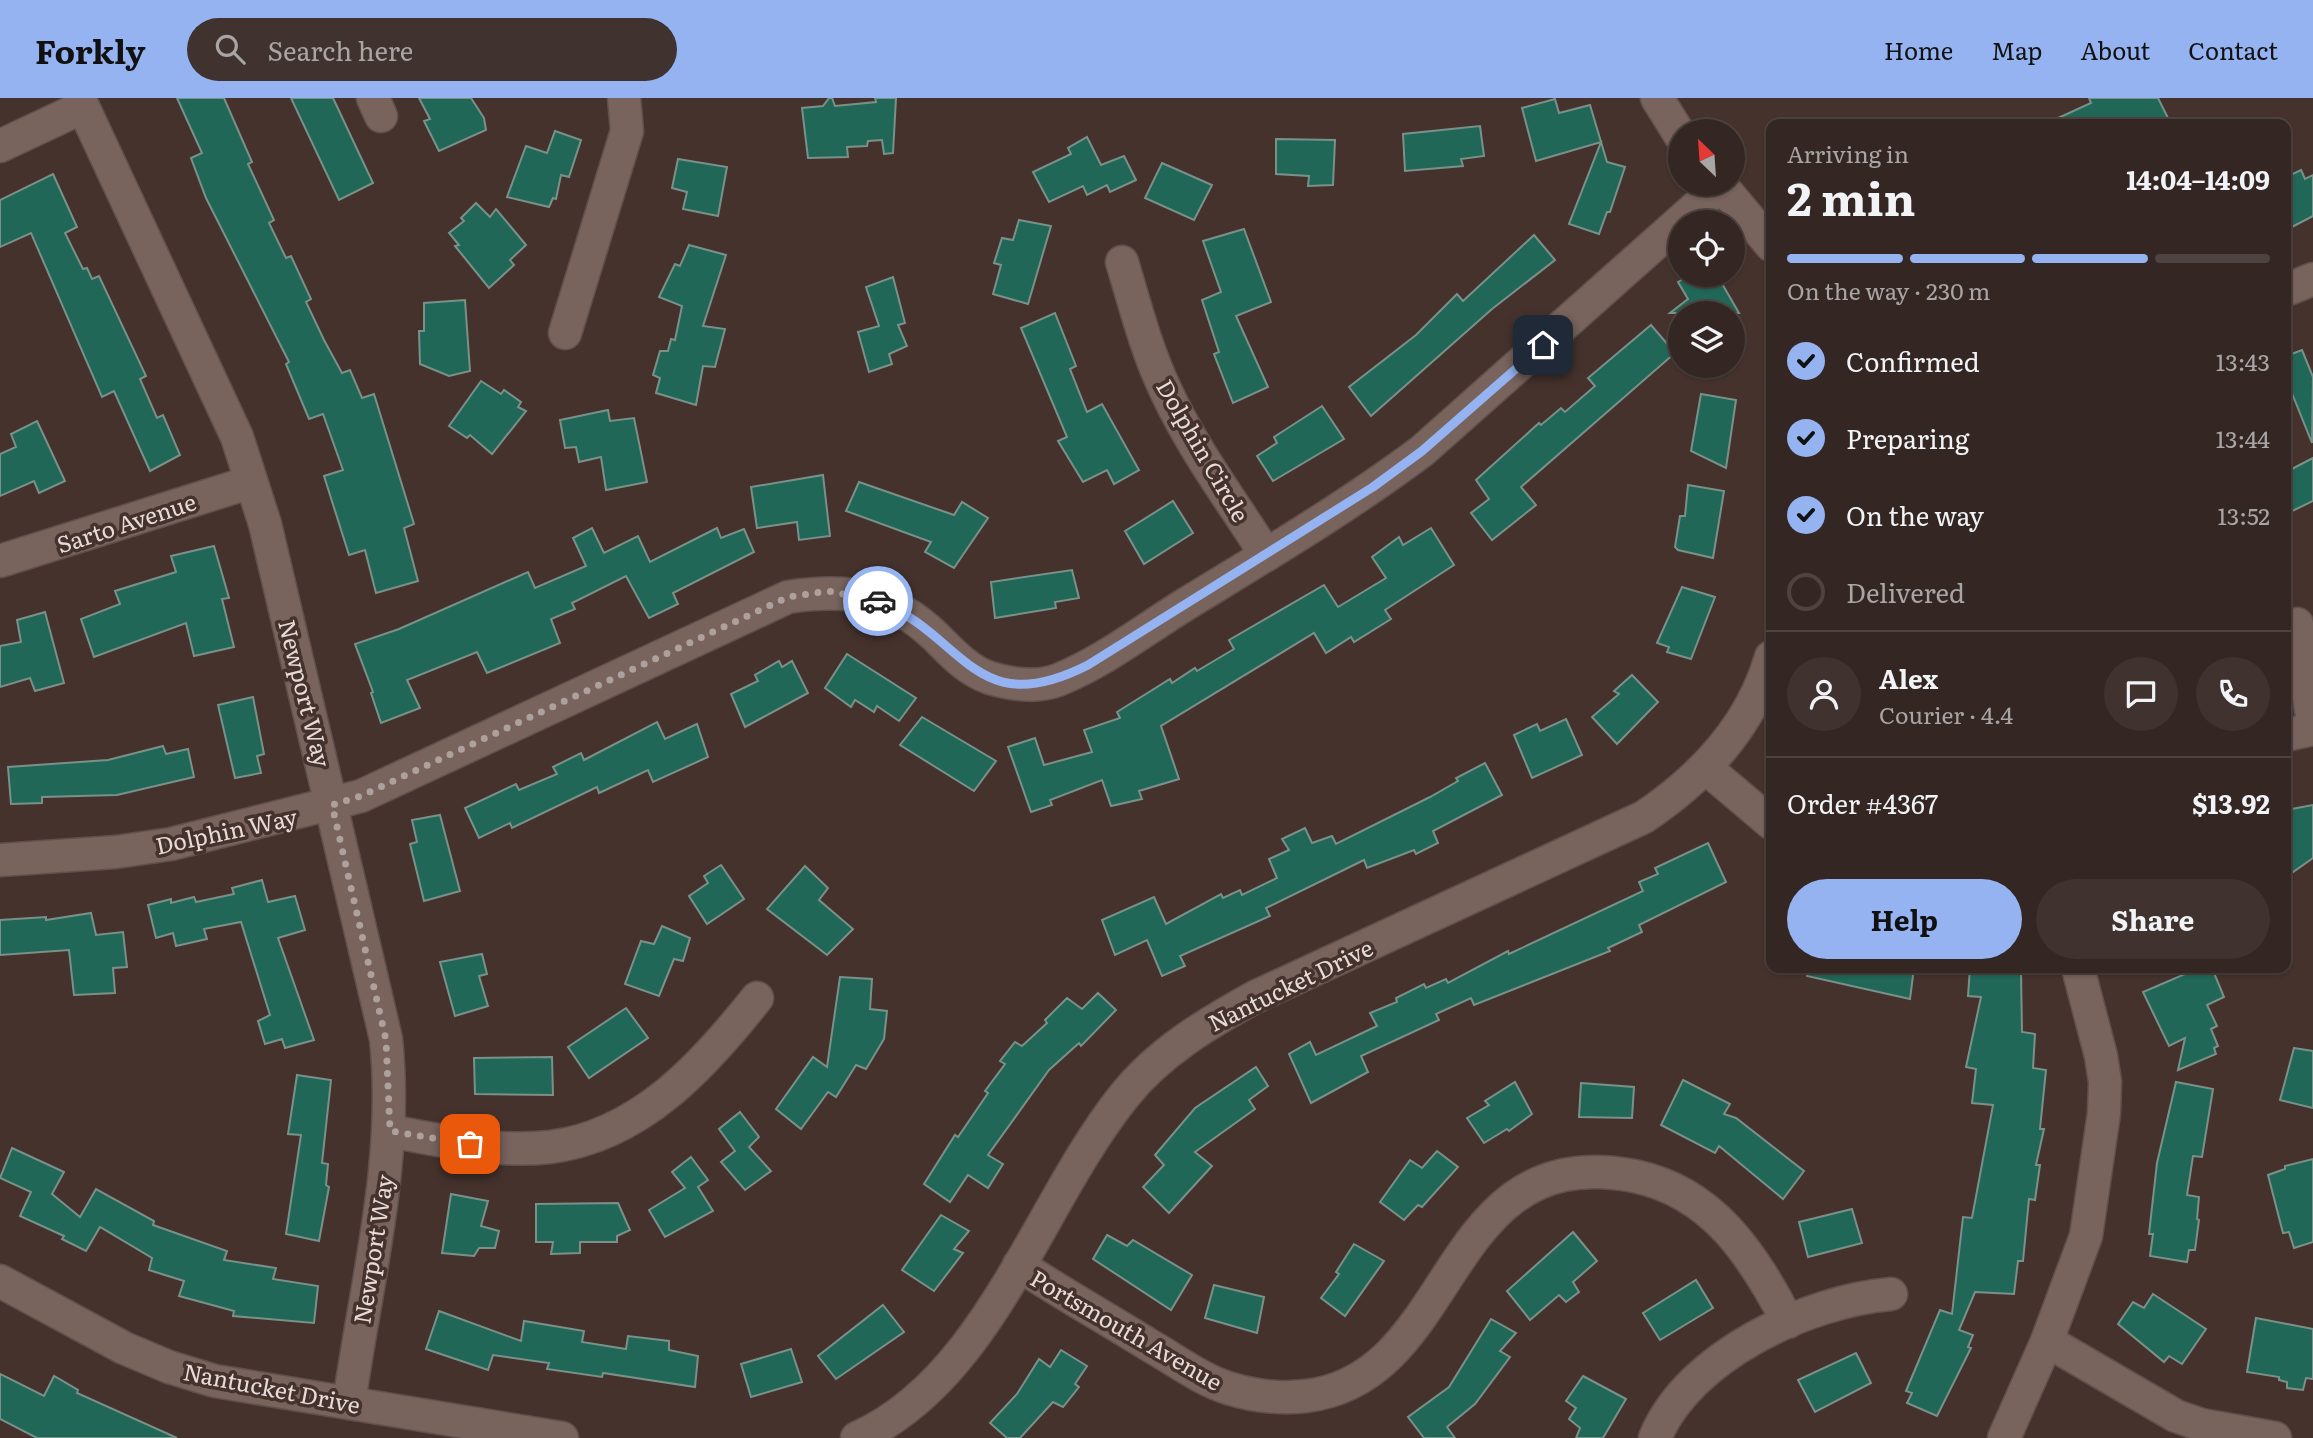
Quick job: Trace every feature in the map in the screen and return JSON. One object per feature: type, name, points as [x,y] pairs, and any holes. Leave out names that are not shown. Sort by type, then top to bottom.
[{"type":"street","points":[[565,333],[627,131],[624,98]]},
{"type":"street","points":[[1657,98],[1670,119]]},
{"type":"street","points":[[0,145],[81,103]]},
{"type":"street","name":"Newport Way","points":[[81,103],[237,436],[268,537],[386,1040],[390,1131],[349,1403]]},
{"type":"street","name":"Dolphin Way","points":[[0,860],[116,852],[171,844],[361,796],[788,597],[828,591],[868,597],[903,611],[958,659],[987,677],[1019,685],[1055,681],[1088,665],[1265,555],[1373,487],[1422,451],[1708,196]]},
{"type":"street","points":[[1731,196],[1766,239]]},
{"type":"street","name":"Dolphin Circle","points":[[1122,262],[1142,330],[1165,389],[1197,448],[1265,555]]},
{"type":"street","points":[[2291,288],[2313,279]]},
{"type":"street","name":"Sarto Avenue","points":[[0,561],[251,482]]},
{"type":"street","points":[[2297,624],[2313,722]]},
{"type":"street","name":"Nantucket Drive","points":[[857,1438],[881,1427],[929,1391],[969,1343],[1019,1265],[1094,1137],[1126,1093],[1165,1055],[1208,1023],[1268,991],[1644,817],[1677,794],[1706,768],[1739,725],[1766,674]]},
{"type":"street","points":[[2291,734],[2313,729]]},
{"type":"street","points":[[1706,768],[1766,819]]},
{"type":"street","points":[[2004,1438],[2047,1341],[2086,1236],[2105,1114],[2101,1056],[2079,973]]},
{"type":"street","points":[[390,1131],[494,1147],[551,1147],[607,1132],[657,1103],[723,1041],[757,998]]},
{"type":"street","name":"Portsmouth Avenue","points":[[1019,1265],[1226,1387],[1278,1398],[1308,1396],[1338,1387],[1366,1374],[1392,1354],[1413,1331],[1466,1244],[1495,1212],[1531,1187],[1570,1174],[1610,1171],[1651,1179],[1713,1213],[1751,1256],[1788,1322]]},
{"type":"street","name":"Nantucket Drive","points":[[0,1281],[124,1348],[169,1367],[215,1381],[562,1438]]},
{"type":"street","points":[[1655,1438],[1682,1393],[1712,1365],[1788,1322],[1857,1297],[1891,1294]]},
{"type":"street","points":[[2047,1341],[2176,1416],[2202,1425],[2275,1438]]},
{"type":"building","points":[[177,98],[224,98],[252,162],[248,164],[274,220],[269,223],[286,258],[291,256],[311,299],[306,302],[324,340],[342,373],[350,370],[362,398],[374,394],[414,524],[404,528],[418,581],[376,593],[365,550],[349,555],[324,476],[343,470],[323,414],[309,419],[286,364],[289,362],[206,198],[191,158],[202,153]]},
{"type":"building","points":[[291,98],[333,98],[373,183],[339,200]]},
{"type":"building","points":[[419,98],[471,98],[484,118],[486,130],[439,151],[424,121],[430,119]]},
{"type":"building","points":[[832,98],[835,106],[876,102],[875,98],[896,98],[893,153],[884,154],[882,140],[868,141],[867,146],[847,147],[848,157],[808,158],[802,108],[823,106]]},
{"type":"building","points":[[2089,98],[2158,98],[2168,119],[2056,119],[2091,103]]},
{"type":"building","points":[[1555,99],[1559,113],[1590,105],[1607,162],[1625,167],[1610,212],[1607,212],[1599,234],[1569,224],[1601,142],[1536,161],[1522,108]]},
{"type":"building","points":[[1480,126],[1484,156],[1461,159],[1463,166],[1405,171],[1403,134]]},
{"type":"building","points":[[555,131],[581,140],[569,177],[561,175],[556,199],[553,198],[549,207],[507,197],[526,146],[547,153]]},
{"type":"building","points":[[1087,137],[1101,165],[1124,156],[1136,180],[1110,192],[1107,185],[1087,195],[1083,186],[1049,202],[1033,172],[1071,154],[1068,148]]},
{"type":"building","points":[[1276,139],[1335,140],[1333,185],[1308,186],[1309,176],[1276,174]]},
{"type":"building","points":[[678,159],[727,167],[718,216],[683,209],[687,192],[672,188]]},
{"type":"building","points":[[1162,163],[1212,185],[1194,220],[1145,198]]},
{"type":"building","points":[[2301,170],[2305,179],[2313,175],[2313,216],[2291,227],[2291,175]]},
{"type":"building","points":[[53,174],[77,227],[65,233],[83,269],[87,268],[92,279],[99,276],[146,376],[140,379],[157,418],[163,415],[180,455],[150,471],[114,391],[102,397],[31,233],[0,247],[0,200]]},
{"type":"building","points":[[476,203],[490,217],[496,209],[526,245],[510,260],[514,265],[489,288],[455,246],[459,245],[449,233],[464,221],[461,218]]},
{"type":"building","points":[[1019,220],[1051,226],[1028,304],[993,294],[1001,265],[994,263],[1002,238],[1013,240]]},
{"type":"building","points":[[1244,229],[1271,302],[1236,316],[1268,387],[1233,403],[1214,354],[1219,352],[1202,300],[1221,292],[1203,241]]},
{"type":"building","points":[[1534,235],[1555,260],[1492,309],[1371,416],[1349,387],[1416,335],[1457,294],[1463,301]]},
{"type":"building","points":[[689,245],[726,255],[703,326],[725,329],[715,367],[703,366],[696,405],[656,393],[660,378],[653,375],[660,351],[668,351],[671,339],[675,340],[682,306],[659,297],[675,264],[680,266]]},
{"type":"building","points":[[893,277],[905,323],[898,325],[907,346],[889,354],[892,364],[869,372],[858,332],[879,326],[866,287]]},
{"type":"building","points":[[1681,287],[1724,287],[1732,301],[1685,301],[1688,299]]},
{"type":"building","points":[[465,300],[470,371],[449,376],[420,364],[419,331],[424,331],[424,303]]},
{"type":"building","points":[[1055,313],[1076,366],[1070,369],[1087,412],[1102,404],[1139,470],[1114,484],[1107,470],[1083,482],[1058,441],[1067,437],[1021,328]]},
{"type":"building","points":[[1651,325],[1668,345],[1668,359],[1521,487],[1536,505],[1492,540],[1471,513],[1489,499],[1476,480],[1539,423],[1541,425],[1561,408],[1565,412],[1595,386],[1588,378]]},
{"type":"building","points":[[2302,350],[2313,377],[2312,443],[2291,391],[2291,354]]},
{"type":"building","points":[[481,381],[501,394],[504,390],[521,402],[518,407],[526,411],[492,454],[470,435],[467,438],[449,426]]},
{"type":"building","points":[[1701,394],[1736,400],[1726,468],[1691,451]]},
{"type":"building","points":[[1322,406],[1344,439],[1273,481],[1257,456],[1277,443],[1274,437]]},
{"type":"building","points":[[608,410],[610,421],[634,418],[647,482],[606,490],[601,457],[579,462],[576,447],[565,448],[560,420]]},
{"type":"building","points":[[37,421],[65,481],[39,493],[34,481],[0,496],[0,454],[16,447],[11,434]]},
{"type":"building","points":[[2313,458],[2313,501],[2291,512],[2291,469]]},
{"type":"building","points":[[823,475],[830,536],[799,540],[797,522],[757,528],[751,487]]},
{"type":"building","points":[[859,482],[954,515],[962,502],[988,518],[954,568],[925,552],[931,542],[846,511]]},
{"type":"building","points":[[1688,485],[1724,491],[1713,558],[1675,547],[1680,516],[1685,516]]},
{"type":"building","points":[[1173,501],[1193,533],[1144,564],[1125,531]]},
{"type":"building","points":[[592,528],[604,553],[638,536],[650,562],[717,528],[721,538],[744,529],[754,552],[673,593],[678,604],[649,618],[626,576],[572,603],[575,609],[551,619],[560,643],[487,673],[477,652],[407,680],[420,708],[381,723],[355,644],[399,629],[528,572],[535,588],[586,566],[573,538]]},
{"type":"building","points":[[1431,528],[1454,565],[1385,610],[1391,619],[1354,642],[1351,637],[1326,653],[1314,633],[1161,726],[1179,779],[1139,791],[1142,799],[1111,806],[1102,780],[1050,800],[1052,805],[1031,812],[1008,747],[1035,738],[1044,765],[1092,752],[1084,730],[1120,718],[1117,712],[1170,679],[1172,683],[1234,649],[1229,640],[1324,585],[1338,607],[1386,578],[1372,557],[1399,537],[1403,545]]},
{"type":"building","points":[[214,546],[229,598],[222,599],[234,647],[194,656],[186,623],[94,657],[81,619],[120,604],[115,591],[176,572],[171,556]]},
{"type":"building","points":[[1072,570],[1079,598],[1055,602],[1056,608],[995,618],[991,582]]},
{"type":"building","points":[[1682,587],[1715,597],[1691,659],[1667,652],[1669,647],[1657,643]]},
{"type":"building","points":[[45,612],[64,683],[35,691],[30,678],[0,687],[0,646],[21,642],[17,620]]},
{"type":"building","points":[[847,654],[916,698],[899,721],[877,706],[874,712],[855,700],[851,707],[825,688]]},
{"type":"building","points":[[779,661],[782,667],[792,661],[808,693],[745,727],[731,694],[758,681],[755,675]]},
{"type":"building","points":[[1632,675],[1658,702],[1617,744],[1592,717],[1619,694],[1614,691]]},
{"type":"building","points":[[253,697],[264,754],[257,756],[261,773],[235,778],[218,705]]},
{"type":"building","points":[[922,717],[996,761],[974,791],[900,745]]},
{"type":"building","points":[[1566,719],[1582,755],[1532,778],[1514,735],[1537,724],[1540,731]]},
{"type":"building","points":[[657,722],[665,739],[697,724],[708,757],[653,782],[648,770],[599,793],[597,787],[512,828],[510,823],[479,838],[465,808],[516,784],[519,790],[557,774],[553,767],[581,753],[584,760]]},
{"type":"building","points":[[163,746],[166,754],[188,749],[194,777],[117,795],[42,797],[42,803],[11,804],[8,767],[108,760]]},
{"type":"building","points":[[1485,763],[1502,795],[1433,831],[1438,843],[1416,854],[1414,850],[1367,868],[1364,860],[1266,908],[1270,916],[1180,956],[1185,966],[1162,976],[1147,940],[1115,955],[1102,920],[1154,897],[1166,924],[1221,894],[1223,898],[1240,890],[1242,895],[1277,878],[1269,859],[1289,850],[1282,839],[1305,828],[1312,843],[1332,836],[1336,844],[1430,797],[1458,781],[1456,778]]},
{"type":"building","points":[[2313,805],[2313,858],[2291,873],[2291,809]]},
{"type":"building","points":[[440,815],[460,891],[424,901],[410,844],[417,842],[412,820]]},
{"type":"building","points":[[1708,843],[1726,882],[1639,925],[1642,932],[1608,948],[1610,951],[1474,1005],[1471,998],[1436,1014],[1439,1020],[1361,1056],[1368,1072],[1311,1103],[1289,1054],[1310,1042],[1316,1055],[1377,1026],[1370,1013],[1397,1002],[1396,998],[1424,984],[1426,988],[1446,979],[1448,983],[1508,951],[1509,954],[1643,891],[1639,882],[1658,874],[1655,868]]},
{"type":"building","points":[[721,865],[744,899],[707,924],[689,896],[708,883],[704,876]]},
{"type":"building","points":[[805,866],[828,888],[819,900],[853,929],[827,955],[767,909]]},
{"type":"building","points":[[262,880],[268,902],[295,896],[305,930],[278,938],[314,1040],[285,1048],[282,1039],[265,1044],[258,1021],[270,1015],[241,922],[204,929],[207,939],[176,946],[173,933],[156,938],[148,905],[194,897],[196,902],[234,894],[232,888]]},
{"type":"building","points":[[91,913],[96,935],[123,932],[127,967],[113,968],[115,993],[74,995],[69,950],[0,955],[0,920],[46,917],[46,920]]},
{"type":"building","points":[[662,926],[690,938],[683,961],[674,959],[659,996],[625,984],[641,941],[654,944]]},
{"type":"building","points":[[482,954],[487,974],[479,976],[488,1006],[455,1016],[440,962]]},
{"type":"building","points":[[1807,973],[1913,973],[1910,999],[1807,976]]},
{"type":"building","points":[[1970,973],[2021,973],[2022,1032],[2035,1034],[2033,1068],[2046,1070],[2040,1129],[2044,1129],[2036,1165],[2040,1165],[2035,1200],[2029,1199],[2023,1261],[2018,1261],[2014,1294],[1975,1292],[1959,1330],[1973,1335],[1968,1347],[1971,1348],[1937,1416],[1907,1403],[1912,1393],[1906,1391],[1940,1310],[1952,1314],[1963,1217],[1972,1218],[1993,1105],[1972,1103],[1976,1069],[1966,1067],[1981,997],[1968,996]]},
{"type":"building","points":[[2187,973],[2214,973],[2224,997],[2207,1005],[2217,1026],[2211,1029],[2218,1046],[2214,1048],[2216,1054],[2178,1070],[2185,1038],[2169,1046],[2143,992]]},
{"type":"building","points":[[840,977],[872,979],[870,1009],[887,1011],[884,1039],[866,1069],[856,1065],[836,1097],[828,1092],[801,1129],[776,1109],[813,1057],[827,1067]]},
{"type":"building","points":[[1098,993],[1116,1010],[1081,1046],[1079,1043],[1049,1070],[988,1155],[1003,1164],[988,1188],[968,1175],[950,1202],[924,1184],[955,1135],[958,1137],[988,1093],[985,1091],[1005,1064],[1000,1061],[1015,1042],[1022,1046],[1047,1023],[1045,1020],[1067,998],[1082,1009]]},
{"type":"building","points":[[626,1008],[648,1038],[589,1078],[568,1047]]},
{"type":"building","points":[[2294,1048],[2313,1051],[2313,1108],[2280,1100]]},
{"type":"building","points":[[552,1057],[553,1095],[475,1094],[474,1058]]},
{"type":"building","points":[[1256,1067],[1268,1086],[1249,1100],[1255,1109],[1195,1152],[1212,1166],[1169,1213],[1143,1187],[1164,1165],[1155,1155],[1195,1108]]},
{"type":"building","points":[[297,1075],[331,1080],[322,1163],[328,1164],[326,1185],[329,1187],[319,1241],[286,1234],[301,1135],[288,1134]]},
{"type":"building","points":[[1683,1080],[1730,1104],[1724,1114],[1736,1118],[1804,1171],[1783,1199],[1719,1146],[1715,1153],[1661,1125]]},
{"type":"building","points":[[1515,1082],[1532,1114],[1509,1131],[1507,1129],[1484,1143],[1467,1118],[1489,1105],[1485,1101]]},
{"type":"building","points":[[2176,1082],[2213,1089],[2202,1157],[2193,1156],[2187,1195],[2199,1197],[2199,1220],[2195,1250],[2189,1250],[2187,1262],[2150,1256],[2153,1234],[2149,1234],[2157,1163]]},
{"type":"building","points":[[1581,1083],[1634,1087],[1632,1118],[1579,1117]]},
{"type":"building","points":[[740,1112],[759,1137],[749,1147],[771,1171],[745,1190],[721,1162],[735,1151],[719,1129]]},
{"type":"building","points":[[12,1148],[64,1172],[52,1194],[80,1217],[96,1189],[154,1221],[153,1225],[227,1251],[224,1260],[276,1268],[273,1279],[318,1286],[314,1323],[233,1316],[234,1311],[179,1296],[184,1281],[149,1270],[152,1258],[100,1227],[86,1251],[62,1239],[64,1236],[20,1216],[31,1192],[0,1178]]},
{"type":"building","points":[[1437,1151],[1458,1167],[1422,1207],[1418,1205],[1404,1220],[1380,1202],[1410,1160],[1422,1168]]},
{"type":"building","points":[[691,1157],[708,1180],[698,1187],[713,1211],[665,1237],[649,1210],[685,1188],[672,1172]]},
{"type":"building","points":[[2313,1159],[2313,1242],[2294,1248],[2289,1232],[2283,1233],[2268,1175],[2285,1169],[2285,1166]]},
{"type":"building","points":[[451,1194],[488,1201],[481,1226],[499,1231],[495,1248],[479,1248],[474,1256],[442,1253]]},
{"type":"building","points":[[618,1203],[630,1230],[617,1236],[617,1242],[580,1242],[580,1253],[551,1254],[553,1242],[536,1242],[536,1204]]},
{"type":"building","points":[[1852,1209],[1862,1243],[1808,1257],[1799,1222]]},
{"type":"building","points":[[941,1215],[969,1231],[954,1249],[963,1253],[934,1291],[902,1270]]},
{"type":"building","points":[[1573,1232],[1597,1261],[1573,1282],[1579,1292],[1566,1302],[1559,1295],[1530,1320],[1507,1291]]},
{"type":"building","points":[[1107,1235],[1127,1246],[1133,1240],[1192,1275],[1171,1310],[1093,1259]]},
{"type":"building","points":[[1354,1244],[1384,1261],[1345,1316],[1321,1298],[1339,1274],[1336,1272]]},
{"type":"building","points":[[1696,1280],[1713,1308],[1660,1340],[1643,1313]]},
{"type":"building","points":[[1214,1285],[1264,1297],[1257,1333],[1205,1318]]},
{"type":"building","points":[[2153,1294],[2206,1329],[2182,1364],[2169,1356],[2164,1362],[2118,1324],[2133,1302],[2144,1308]]},
{"type":"building","points":[[883,1305],[904,1332],[836,1379],[818,1356]]},
{"type":"building","points":[[439,1311],[521,1341],[524,1321],[584,1331],[582,1342],[626,1349],[628,1336],[669,1341],[669,1350],[698,1356],[695,1387],[603,1373],[602,1377],[547,1369],[549,1363],[493,1355],[488,1370],[426,1349]]},
{"type":"building","points":[[2256,1318],[2313,1329],[2313,1379],[2306,1378],[2303,1390],[2287,1388],[2287,1382],[2279,1380],[2279,1377],[2247,1372]]},
{"type":"building","points":[[1491,1319],[1516,1333],[1500,1351],[1510,1357],[1475,1404],[1447,1427],[1455,1438],[1424,1438],[1408,1417],[1449,1387]]},
{"type":"building","points":[[791,1349],[802,1382],[751,1397],[741,1364]]},
{"type":"building","points":[[1061,1350],[1087,1366],[1075,1384],[1079,1387],[1063,1407],[1053,1402],[1020,1438],[1007,1438],[990,1423],[1017,1394],[1039,1359],[1050,1367]]},
{"type":"building","points":[[1856,1353],[1871,1383],[1815,1412],[1798,1380]]},
{"type":"building","points":[[0,1374],[44,1396],[54,1376],[78,1390],[77,1393],[177,1438],[37,1438],[0,1419]]},
{"type":"building","points":[[1583,1376],[1626,1399],[1603,1438],[1576,1438],[1580,1428],[1569,1419],[1576,1408],[1566,1401]]},
{"type":"way so far","points":[[470,1144],[390,1131],[390,1080],[386,1040],[332,805],[361,796],[788,597],[828,591],[878,601]]},
{"type":"route","points":[[878,601],[903,611],[932,633],[958,659],[987,677],[1019,685],[1055,681],[1088,665],[1373,487],[1422,451],[1543,345]]}]
